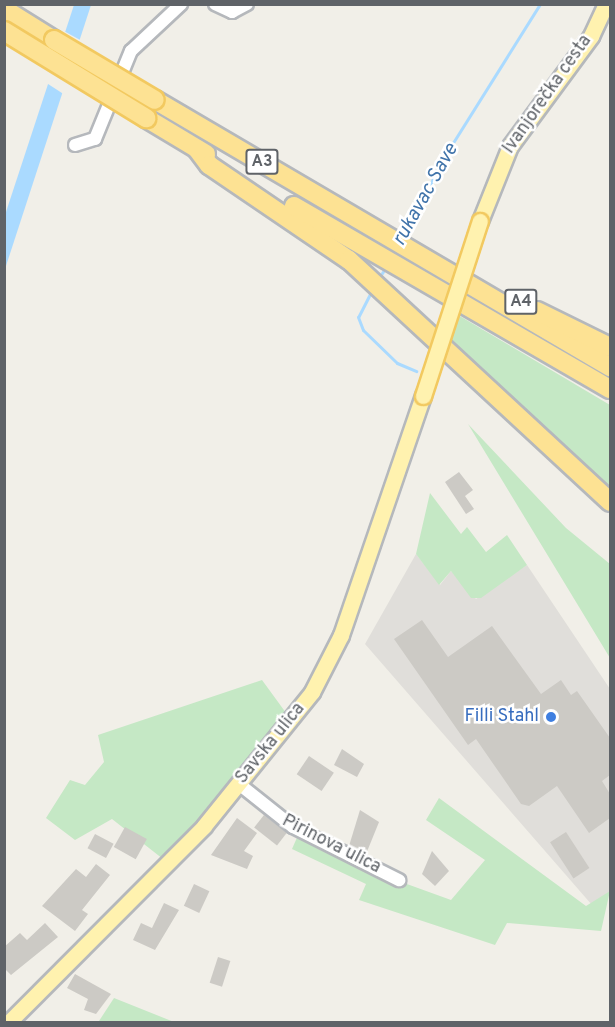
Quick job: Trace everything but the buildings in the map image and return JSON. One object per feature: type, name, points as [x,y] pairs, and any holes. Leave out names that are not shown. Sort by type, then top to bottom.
[{"type":"highway","name":"A3","points":[[4,9],[155,100],[413,249],[432,257],[610,367]]},
{"type":"highway","name":"A3","points":[[4,31],[197,149],[610,389]]},
{"type":"highway","points":[[197,149],[209,165],[349,260],[404,308],[610,502]]},
{"type":"highway","name":"A4","points":[[432,257],[610,347]]},
{"type":"main road","name":"Ivanjorečka cesta","points":[[423,396],[480,221],[510,146],[591,36],[606,4]]},
{"type":"main road","name":"Savska ulica","points":[[9,1023],[131,903],[239,784],[290,722],[330,661],[423,396]]},
{"type":"street","points":[[75,144],[95,139],[131,51],[181,4]]},
{"type":"street","points":[[215,4],[232,12],[247,4]]},
{"type":"street","name":"Pirinova ulica","points":[[239,784],[293,827],[399,880]]},
{"type":"shaded area","points":[[416,554],[440,585],[451,571],[476,599],[527,565],[610,689],[610,891],[592,905],[365,644]]},
{"type":"green space","points":[[458,315],[610,405],[610,493],[451,339]]},
{"type":"green space","points":[[468,424],[566,528],[610,564],[610,658]]},
{"type":"green space","points":[[430,493],[461,534],[467,527],[486,552],[507,535],[527,565],[481,598],[471,598],[451,571],[439,585],[416,554]]},
{"type":"green space","points":[[262,680],[289,717],[163,859],[112,819],[75,840],[46,818],[70,780],[85,785],[104,762],[98,735]]},
{"type":"green space","points":[[439,798],[586,906],[610,891],[601,931],[507,923],[495,945],[359,900],[366,884],[292,849],[299,833],[371,871],[451,900],[485,860],[426,820]]},
{"type":"green space","points":[[114,998],[174,1022],[99,1021]]},
{"type":"water","points":[[74,5],[91,5],[5,269],[5,215]]},
{"type":"pier","points":[[62,30],[82,41],[65,95],[45,82]]},
{"type":"waterway","name":"rukavac Save","points":[[403,238],[444,157],[540,4]]},
{"type":"waterway","name":"rukavac Save","points":[[378,279],[386,267]]},
{"type":"waterway","name":"rukavac Save","points":[[372,290],[358,317],[363,330],[397,363],[416,371]]},
{"type":"place","name":"Filli Stahl","points":[[551,717]]}]
